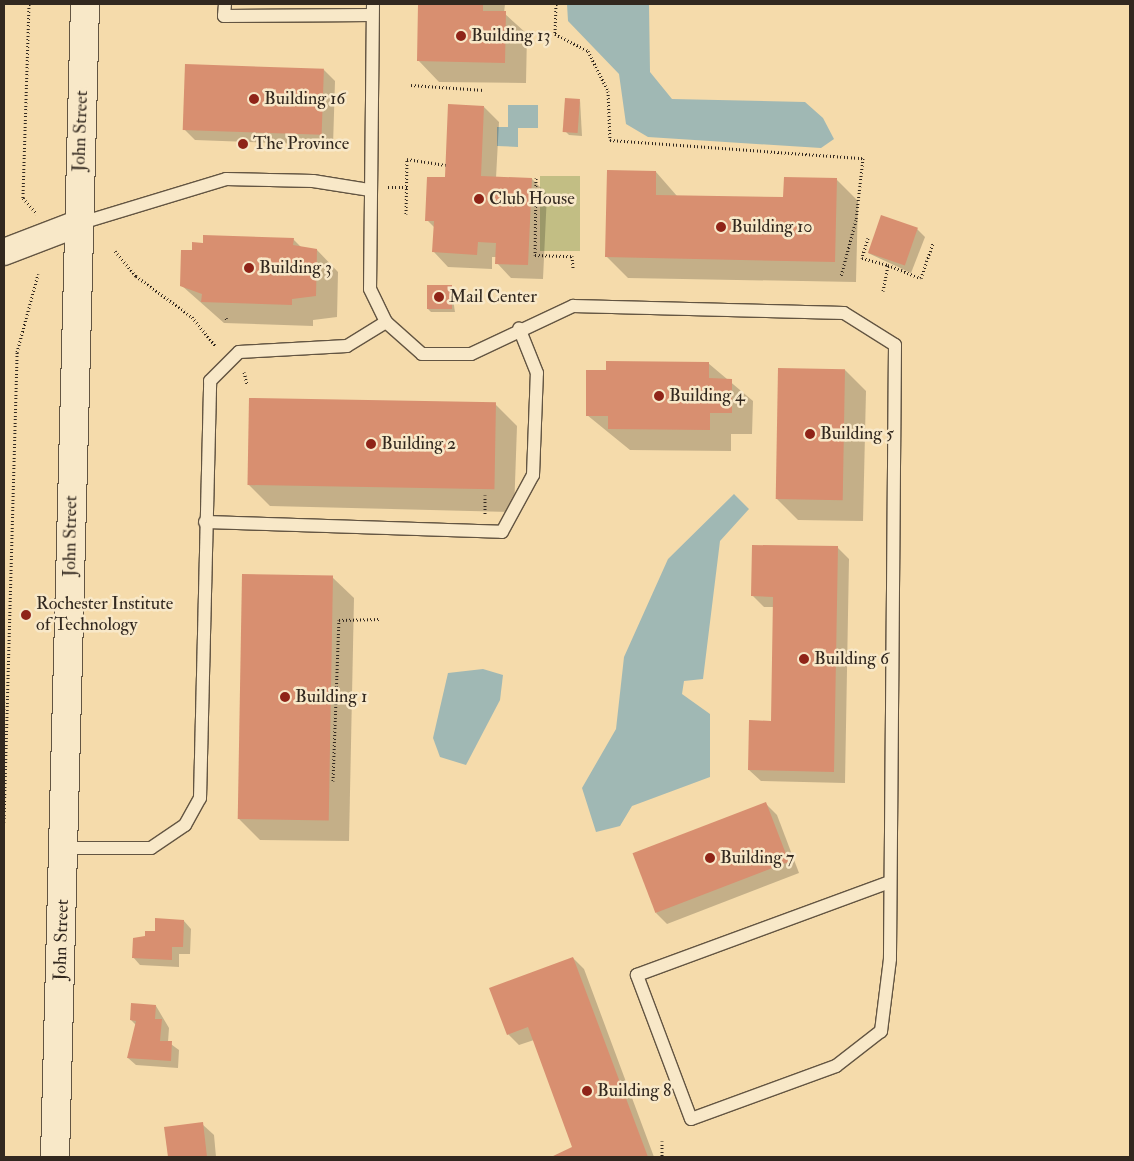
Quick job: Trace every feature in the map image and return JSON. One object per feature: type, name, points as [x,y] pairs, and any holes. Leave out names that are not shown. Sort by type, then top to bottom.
[{"type":"street","name":"John Street","points":[[55,1157],[65,848],[77,224],[85,4]]},
{"type":"street","points":[[4,252],[77,224]]},
{"type":"lane","points":[[225,4],[224,16],[372,9],[368,273],[377,309],[386,322],[422,354],[471,354],[519,328],[572,306],[844,313],[895,345],[887,883],[890,958],[881,1031],[836,1066],[691,1119],[637,974],[887,883]]},
{"type":"lane","points":[[77,224],[226,179],[313,181],[370,190]]},
{"type":"lane","points":[[65,848],[151,848],[185,825],[200,798],[205,522],[210,381],[239,352],[347,346],[386,322]]},
{"type":"lane","points":[[205,522],[502,532],[533,475],[537,373],[519,328]]},
{"type":"path","points":[[29,4],[23,198],[39,219]]},
{"type":"path","points":[[556,4],[554,34],[588,51],[608,91],[610,140],[862,158],[856,220],[841,276]]},
{"type":"path","points":[[410,85],[484,90]]},
{"type":"path","points":[[406,214],[407,158],[446,166]]},
{"type":"path","points":[[536,178],[535,255],[572,256],[573,268]]},
{"type":"path","points":[[388,187],[407,187]]},
{"type":"path","points":[[868,238],[862,258],[888,264],[921,278],[933,244]]},
{"type":"path","points":[[115,251],[136,276],[192,317],[216,347]]},
{"type":"path","points":[[883,291],[888,264]]},
{"type":"path","points":[[4,822],[17,352],[38,274]]},
{"type":"path","points":[[244,367],[247,384]]},
{"type":"path","points":[[333,781],[339,620],[381,619]]},
{"type":"path","points":[[662,1141],[662,1157]]},
{"type":"shaded area","points":[[540,176],[580,176],[580,251],[540,251]]},
{"type":"water","points":[[567,4],[649,4],[650,72],[672,99],[805,102],[823,118],[834,139],[821,148],[648,137],[626,124],[619,74],[568,21]]},
{"type":"water","points":[[508,105],[538,105],[538,128],[518,128],[518,147],[497,146],[497,127],[508,127]]},
{"type":"water","points":[[734,494],[749,509],[720,541],[703,679],[684,681],[682,694],[710,714],[710,777],[632,806],[620,826],[596,832],[582,788],[616,729],[624,657],[668,559]]},
{"type":"water","points":[[483,669],[503,675],[500,700],[466,765],[440,757],[433,738],[448,673]]},
{"type":"building","name":"Building 13","points":[[418,4],[483,4],[483,11],[506,11],[505,63],[417,61]]},
{"type":"building","name":"Building 16","points":[[185,64],[324,69],[322,135],[183,130]]},
{"type":"building","points":[[565,98],[580,99],[578,133],[563,132]]},
{"type":"building","name":"Club House","points":[[448,104],[484,106],[481,176],[532,178],[528,265],[495,264],[496,243],[478,242],[477,255],[432,252],[434,221],[425,221],[427,177],[445,177]]},
{"type":"building","name":"Building 10","points":[[607,170],[656,171],[656,195],[783,197],[784,177],[837,178],[835,262],[605,257]]},
{"type":"building","points":[[881,215],[918,228],[905,266],[868,253]]},
{"type":"building","name":"Building 3","points":[[203,235],[294,238],[293,245],[317,249],[316,296],[292,299],[292,305],[201,302],[202,294],[180,286],[181,250],[192,250],[192,242],[203,243]]},
{"type":"building","name":"Mail Center","points":[[427,285],[452,285],[452,309],[427,309]]},
{"type":"building","name":"Building 4","points":[[606,361],[709,362],[709,378],[732,379],[732,413],[710,413],[710,430],[608,429],[608,416],[586,416],[586,370],[606,370]]},
{"type":"building","name":"Building 5","points":[[778,368],[845,369],[843,500],[776,499]]},
{"type":"building","name":"Building 2","points":[[249,398],[496,402],[494,489],[247,485]]},
{"type":"building","name":"Building 6","points":[[752,545],[838,546],[834,772],[748,770],[749,720],[771,721],[773,597],[751,596]]},
{"type":"building","name":"Building 1","points":[[242,574],[333,576],[329,821],[238,819]]},
{"type":"building","name":"Building 7","points":[[766,802],[789,862],[655,913],[632,853]]},
{"type":"building","points":[[155,918],[184,920],[183,947],[172,947],[172,960],[132,958],[133,938],[145,936],[145,931],[155,931]]},
{"type":"building","name":"Building 8","points":[[573,957],[648,1157],[551,1157],[572,1147],[528,1027],[507,1035],[489,988]]},
{"type":"building","points":[[131,1003],[156,1005],[155,1019],[162,1019],[160,1041],[172,1041],[171,1061],[127,1058],[136,1021],[130,1020]]},
{"type":"building","points":[[203,1122],[207,1157],[168,1157],[164,1127]]},
{"type":"place","name":"Building 13","points":[[461,36]]},
{"type":"place","name":"Building 16","points":[[254,99]]},
{"type":"place","name":"The Province","points":[[243,144]]},
{"type":"place","name":"Club House","points":[[479,199]]},
{"type":"place","name":"Building 10","points":[[721,227]]},
{"type":"place","name":"Building 3","points":[[249,268]]},
{"type":"place","name":"Mail Center","points":[[439,297]]},
{"type":"place","name":"Building 4","points":[[659,396]]},
{"type":"place","name":"Building 5","points":[[810,434]]},
{"type":"place","name":"Building 2","points":[[371,444]]},
{"type":"place","name":"Rochester Institute of Technology","points":[[26,615]]},
{"type":"place","name":"Building 6","points":[[804,659]]},
{"type":"place","name":"Building 1","points":[[285,697]]},
{"type":"place","name":"Building 7","points":[[710,858]]},
{"type":"place","name":"Building 8","points":[[587,1091]]}]
